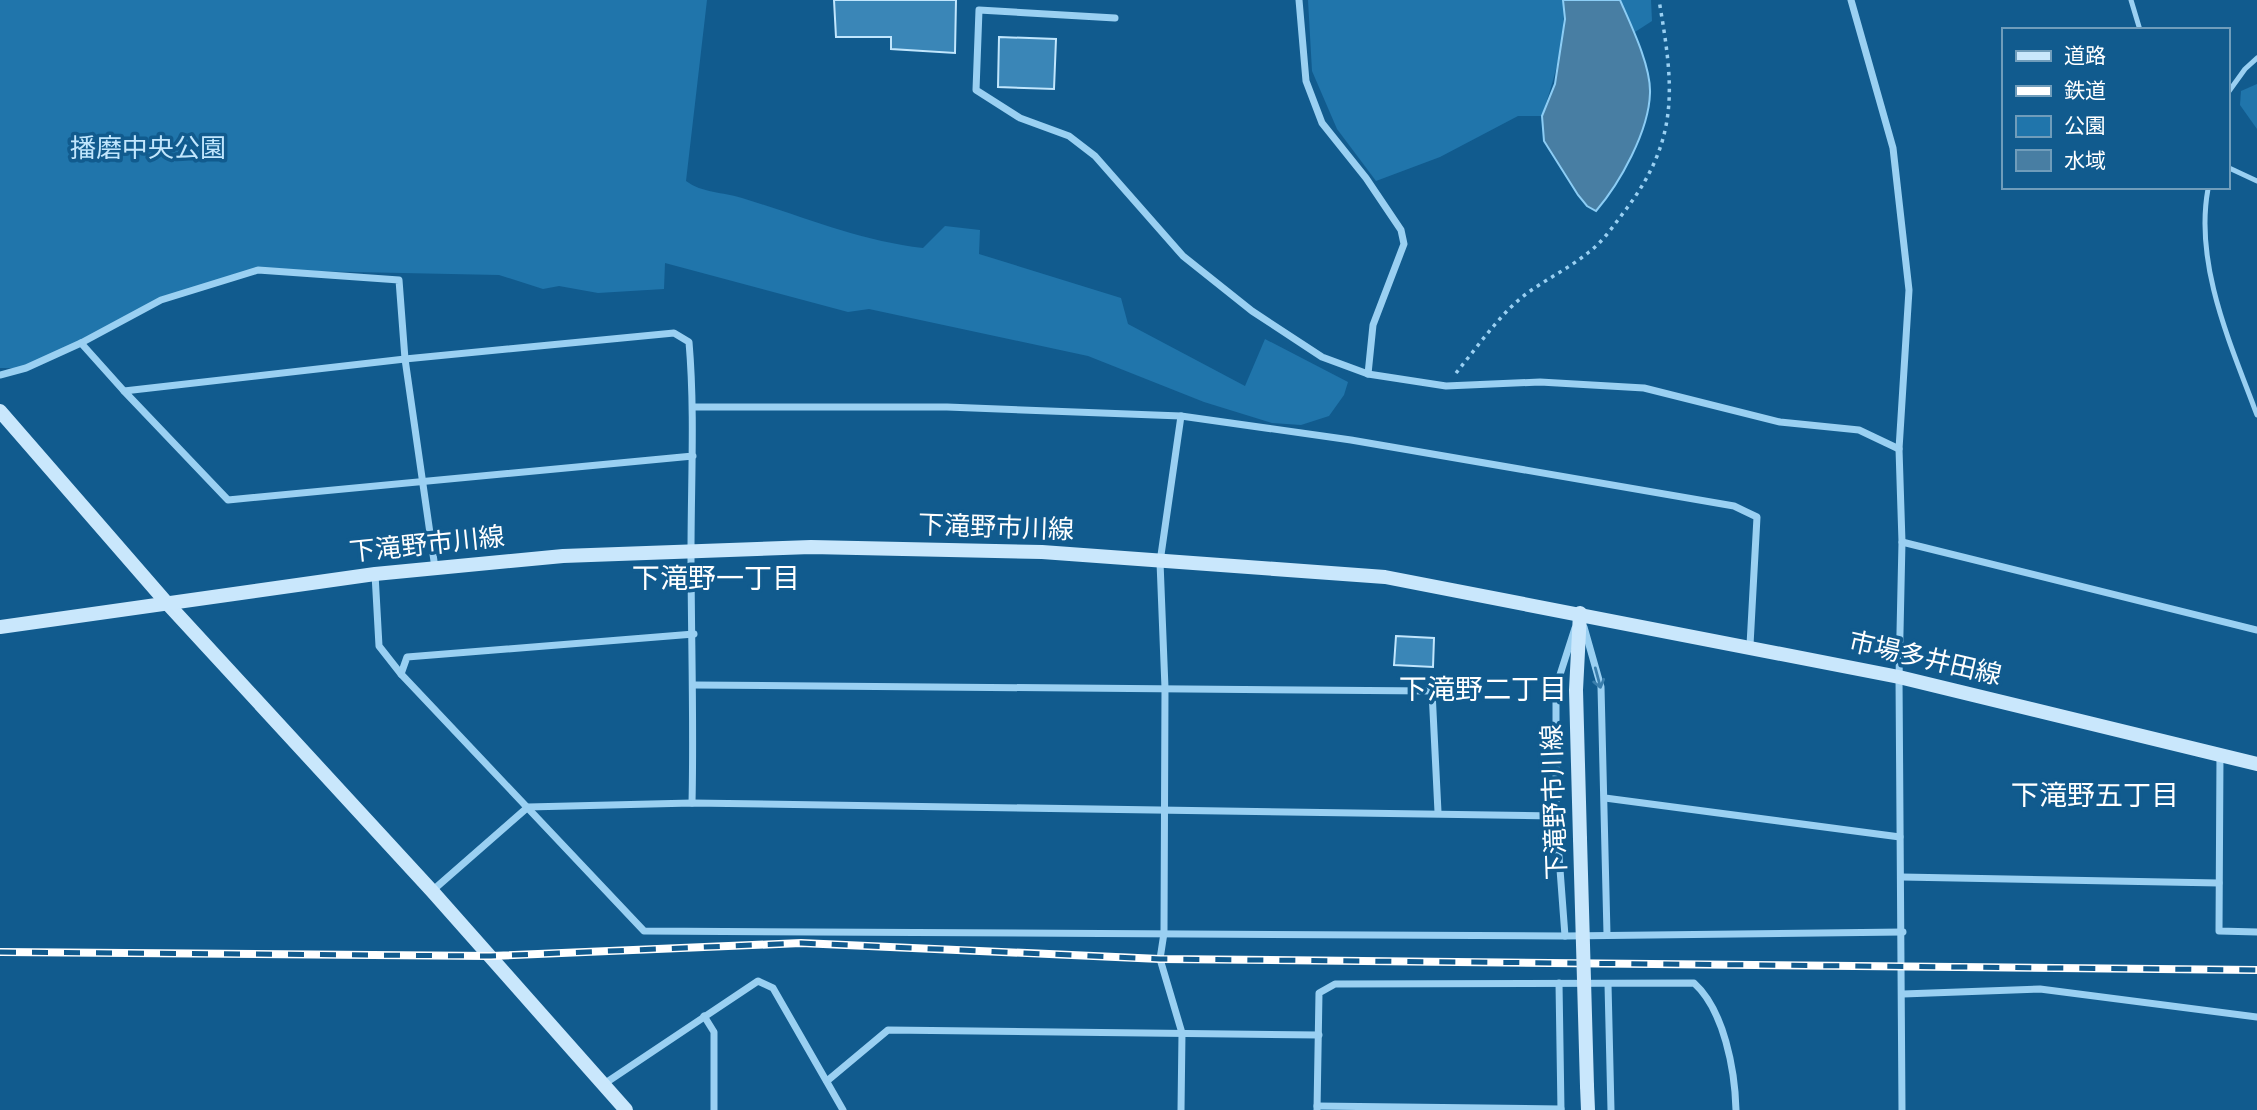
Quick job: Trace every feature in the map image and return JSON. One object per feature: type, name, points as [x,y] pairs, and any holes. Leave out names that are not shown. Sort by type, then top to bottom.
[{"type":"main road","points":[[0,411],[166,602],[432,891],[626,1110]]},
{"type":"main road","name":"下滝野市川線","points":[[166,602],[374,574],[563,556],[811,547],[1042,552],[1160,562],[1225,563],[1385,577],[1580,612],[1576,690],[1588,1110]]},
{"type":"main road","points":[[0,627],[166,602]]},
{"type":"main road","name":"市場多井田線","points":[[1580,612],[1899,677],[2257,764]]},
{"type":"street","points":[[1299,0],[1306,81],[1322,123],[1366,178],[1401,230],[1404,244],[1373,325],[1368,374]]},
{"type":"street","points":[[1851,0],[1893,148],[1909,290],[1899,449],[1902,542],[1899,677],[1903,932],[1902,1110]]},
{"type":"street","points":[[1115,18],[979,10],[976,90],[1020,118],[1069,136],[1095,156],[1131,201],[1183,256],[1252,311],[1322,357],[1368,374],[1446,386],[1540,382],[1644,388],[1780,422],[1859,430],[1899,449]]},
{"type":"street","points":[[0,375],[26,368],[81,343],[161,300],[258,270],[398,280],[405,359],[435,568]]},
{"type":"street","points":[[124,391],[674,332],[689,342],[695,407],[691,552],[695,685],[692,803]]},
{"type":"street","points":[[81,343],[228,500],[693,456]]},
{"type":"street","points":[[695,407],[947,407],[1181,416],[1351,440],[1734,506],[1757,517],[1750,645]]},
{"type":"street","points":[[1181,416],[1160,562],[1165,688],[1164,933],[1160,959],[1182,1033],[1181,1110]]},
{"type":"street","points":[[1902,542],[2257,630]]},
{"type":"street","points":[[374,574],[379,646],[401,674],[644,931],[1565,936],[1903,932]]},
{"type":"street","points":[[1580,612],[1601,687],[1607,934]]},
{"type":"street","points":[[1565,936],[1556,816],[1556,687],[1580,612]]},
{"type":"street","points":[[401,674],[407,657],[694,634]]},
{"type":"street","points":[[695,685],[1432,691],[1438,812]]},
{"type":"street","points":[[2220,754],[2219,931],[2257,932]]},
{"type":"street","points":[[1605,798],[1900,837]]},
{"type":"street","points":[[432,891],[528,807],[692,803],[1438,812],[1556,816]]},
{"type":"street","points":[[1902,877],[2219,883]]},
{"type":"street","points":[[604,1084],[758,981],[774,988],[843,1110]]},
{"type":"street","points":[[1559,984],[1561,1110],[1318,1108],[1319,993],[1335,984],[1694,983],[1709,996],[1735,1075],[1736,1110]]},
{"type":"street","points":[[1608,984],[1611,1110]]},
{"type":"street","points":[[1903,994],[2040,989],[2257,1017]]},
{"type":"street","points":[[704,1016],[714,1032],[714,1110]]},
{"type":"street","points":[[827,1082],[888,1030],[1319,1035]]},
{"type":"lane","points":[[2131,0],[2139,28]]},
{"type":"lane","points":[[2229,91],[2257,58]]},
{"type":"lane","points":[[2229,168],[2257,181]]},
{"type":"lane","points":[[2208,189],[2203,214],[2220,313],[2257,415]]},
{"type":"path","points":[[1446,386],[1511,306],[1547,278],[1589,253],[1628,206],[1653,169],[1669,116],[1670,94],[1659,0]]},
{"type":"green space","name":"播磨中央公園","points":[[0,0],[707,0],[686,181],[692,185],[854,234],[900,245],[923,248],[945,226],[980,230],[979,254],[1121,298],[1128,324],[1245,386],[1265,339],[1348,382],[1344,395],[1329,416],[1301,425],[1272,423],[1204,402],[1088,356],[869,309],[848,312],[665,263],[664,289],[598,293],[559,286],[543,289],[499,275],[257,270],[161,300],[26,368],[0,368]]},
{"type":"green space","points":[[1308,0],[1563,0],[1561,44],[1542,116],[1518,116],[1440,157],[1376,181],[1337,129],[1312,71]]},
{"type":"green space","points":[[1620,0],[1651,0],[1652,21],[1635,32]]},
{"type":"green space","points":[[2257,84],[2257,129],[2240,105],[2241,91]]},
{"type":"water","points":[[1563,0],[1620,0],[1640,46],[1649,82],[1648,108],[1639,140],[1614,186],[1596,211],[1587,206],[1578,195],[1544,141],[1542,116],[1555,84],[1565,19]]},
{"type":"building","points":[[834,0],[956,0],[955,53],[891,49],[891,37],[836,37]]},
{"type":"building","points":[[999,37],[1056,39],[1054,89],[998,87]]},
{"type":"building","points":[[1396,636],[1434,638],[1433,667],[1394,665]]},
{"type":"railway","points":[[0,952],[491,956],[801,943],[1160,959],[2257,970]]},
{"type":"district","name":"下滝野一丁目","points":[[716,580]]},
{"type":"district","name":"下滝野二丁目","points":[[1483,691]]},
{"type":"district","name":"下滝野五丁目","points":[[2095,797]]}]
